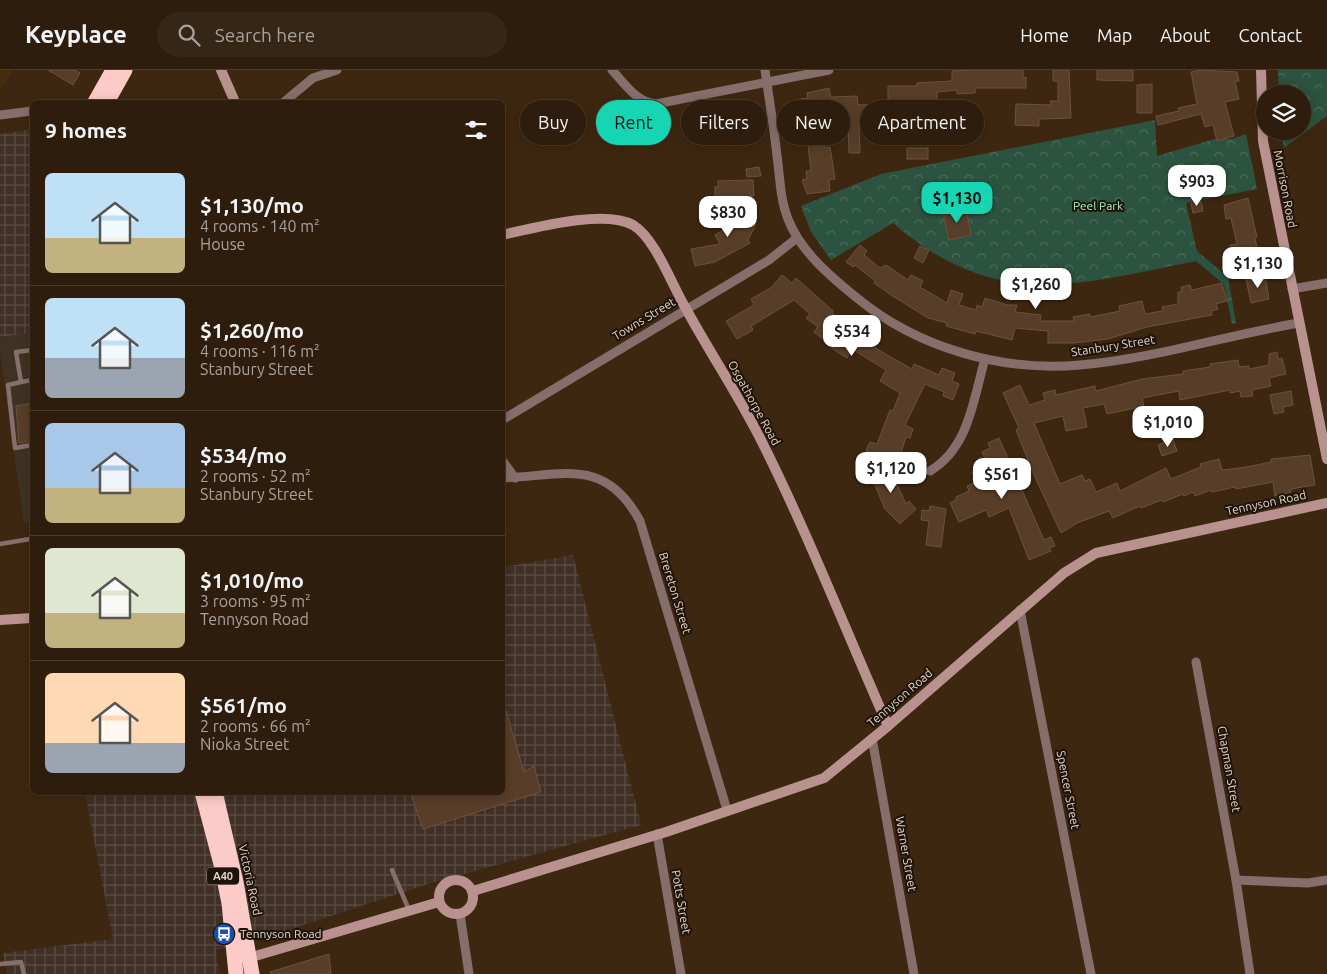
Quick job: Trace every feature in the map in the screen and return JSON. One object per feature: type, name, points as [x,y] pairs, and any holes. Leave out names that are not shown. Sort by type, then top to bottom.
[{"type":"highway","points":[[96,100],[113,70]]},
{"type":"highway","points":[[109,100],[126,70]]},
{"type":"highway","name":"Victoria Road","points":[[203,795],[229,903],[235,968]]},
{"type":"highway","name":"Victoria Road","points":[[216,795],[236,882],[252,974]]},
{"type":"street","points":[[222,70],[234,100]]},
{"type":"street","points":[[286,100],[313,78],[337,70]]},
{"type":"street","points":[[612,70],[636,96],[647,103],[656,104],[767,84],[829,70]]},
{"type":"street","name":"Stanbury Street","points":[[765,70],[782,202],[797,238],[833,278],[862,303],[922,338],[985,359],[1025,365],[1081,365],[1299,323]]},
{"type":"street","name":"Morrison Road","points":[[1261,70],[1262,142],[1327,459]]},
{"type":"street","points":[[0,115],[30,111]]},
{"type":"street","name":"Osgathorpe Road","points":[[505,234],[558,223],[606,219],[626,222],[638,229],[649,241],[685,308],[748,415],[776,471],[888,726]]},
{"type":"street","name":"Towns Street","points":[[505,418],[685,308],[769,260],[797,238]]},
{"type":"street","points":[[1292,289],[1327,283]]},
{"type":"street","points":[[930,471],[947,460],[963,437],[985,359]]},
{"type":"street","points":[[505,464],[515,478]]},
{"type":"street","name":"Brereton Street","points":[[505,478],[562,472],[586,475],[615,490],[635,512],[640,521],[727,810]]},
{"type":"street","name":"Tennyson Road","points":[[473,891],[657,834],[824,778],[888,726],[1064,572],[1096,553],[1327,503]]},
{"type":"street","name":"Spencer Street","points":[[1020,610],[1090,974]]},
{"type":"street","points":[[0,620],[30,618]]},
{"type":"street","name":"Chapman Street","points":[[1196,662],[1236,880],[1250,974]]},
{"type":"street","name":"Warner Street","points":[[872,738],[914,974]]},
{"type":"street","name":"Potts Street","points":[[657,834],[681,974]]},
{"type":"street","points":[[460,880],[467,883],[473,891],[473,902],[469,908],[460,914],[451,914],[439,902],[439,892],[447,882],[460,880]]},
{"type":"street","points":[[1236,880],[1308,883],[1327,880]]},
{"type":"street","points":[[235,968],[250,959],[439,902]]},
{"type":"street","points":[[460,914],[469,974]]},
{"type":"lane","points":[[21,382],[16,352],[30,350]]},
{"type":"lane","points":[[30,380],[8,385],[15,448],[30,445]]},
{"type":"lane","points":[[0,544],[30,539]]},
{"type":"lane","points":[[392,870],[409,910]]},
{"type":"lane","points":[[0,964],[21,962],[24,974]]},
{"type":"shaded area","points":[[0,70],[13,70],[0,91]]},
{"type":"shaded area","points":[[30,129],[30,333],[0,337],[0,134]]},
{"type":"shaded area","points":[[30,333],[30,522],[24,523],[0,353],[0,337]]},
{"type":"shaded area","points":[[573,555],[641,825],[428,884],[270,936],[216,950],[219,974],[7,974],[3,953],[113,939],[85,795],[505,795],[505,567]]},
{"type":"green space","points":[[1278,70],[1327,70],[1327,116],[1311,128],[1311,85],[1279,85]]},
{"type":"green space","name":"Peel Park","points":[[1155,120],[1157,156],[1218,138],[1232,139],[1246,134],[1257,189],[1186,203],[1197,251],[1228,277],[1236,323],[1232,324],[1224,284],[1196,261],[1112,278],[1074,283],[1038,284],[1003,280],[967,270],[931,251],[893,223],[831,260],[811,232],[801,206],[881,174]]},
{"type":"green space","points":[[1283,140],[1295,140],[1284,148]]},
{"type":"building","points":[[48,70],[75,70],[80,73],[73,85]]},
{"type":"building","points":[[1023,70],[1023,78],[1026,77],[1026,88],[975,88],[975,93],[957,94],[957,90],[937,92],[938,100],[888,100],[888,86],[917,86],[917,83],[952,81],[952,71]]},
{"type":"building","points":[[1053,70],[1069,70],[1071,118],[1039,119],[1039,126],[1015,125],[1016,104],[1051,105],[1050,101],[1058,101],[1058,81],[1053,81]]},
{"type":"building","points":[[1097,70],[1133,70],[1133,81],[1097,80]]},
{"type":"building","points":[[1200,70],[1237,72],[1239,81],[1235,81],[1239,99],[1225,102],[1234,136],[1217,141],[1213,125],[1205,127],[1201,114],[1158,125],[1156,116],[1179,111],[1178,108],[1197,104],[1191,72]]},
{"type":"building","points":[[1152,84],[1152,113],[1137,113],[1137,85]]},
{"type":"building","points":[[829,88],[831,97],[857,96],[858,105],[860,105],[860,153],[849,153],[850,100],[800,99],[808,98],[807,93]]},
{"type":"building","points":[[808,145],[825,145],[825,148],[830,147],[835,179],[829,180],[830,191],[807,194],[802,180],[807,179],[806,171],[811,171]]},
{"type":"building","points":[[907,148],[928,148],[928,159],[907,159]]},
{"type":"building","points":[[759,167],[761,176],[747,177],[746,169]]},
{"type":"building","points":[[753,180],[754,196],[715,196],[715,187],[718,187],[718,181]]},
{"type":"building","points":[[1248,198],[1257,237],[1255,238],[1258,254],[1248,256],[1248,261],[1240,262],[1239,258],[1233,259],[1230,245],[1237,244],[1231,218],[1226,219],[1224,205]]},
{"type":"building","points":[[1201,201],[1203,211],[1193,213],[1191,203]]},
{"type":"building","points":[[737,203],[753,212],[748,220],[756,224],[748,240],[750,243],[715,262],[695,266],[691,249],[720,244],[715,235],[722,231]]},
{"type":"building","points":[[966,208],[971,235],[949,240],[943,213]]},
{"type":"building","points":[[860,245],[867,251],[864,255],[880,268],[886,265],[908,280],[911,275],[923,281],[920,287],[947,303],[951,290],[963,294],[959,305],[976,310],[977,305],[982,307],[985,298],[1007,305],[1017,305],[1015,312],[1041,315],[1040,321],[1074,321],[1073,317],[1090,314],[1090,317],[1120,311],[1119,306],[1142,301],[1145,314],[1163,311],[1162,307],[1178,304],[1178,292],[1182,292],[1181,287],[1190,285],[1192,290],[1222,283],[1227,301],[1216,304],[1218,309],[1211,311],[1212,315],[1147,327],[1108,339],[1073,343],[1048,343],[1048,331],[1015,328],[1012,340],[976,331],[975,334],[946,326],[947,323],[928,318],[891,295],[874,283],[875,281],[855,265],[853,267],[846,262]]},
{"type":"building","points":[[920,246],[929,250],[923,263],[914,258]]},
{"type":"building","points":[[782,275],[792,283],[796,278],[833,311],[832,313],[872,341],[870,344],[880,351],[912,369],[914,364],[939,375],[942,368],[955,373],[952,381],[959,384],[953,400],[943,396],[944,392],[925,384],[905,425],[913,429],[910,438],[906,437],[898,462],[866,451],[870,442],[877,444],[890,410],[893,411],[900,393],[880,381],[886,370],[852,349],[847,358],[827,345],[828,343],[814,332],[818,327],[806,318],[810,314],[794,300],[751,326],[753,330],[737,339],[726,321],[754,305],[751,299],[772,287]]},
{"type":"building","points":[[1265,275],[1269,299],[1251,303],[1246,279]]},
{"type":"building","points":[[1277,352],[1278,359],[1282,358],[1286,374],[1269,378],[1271,386],[1252,390],[1253,396],[1241,397],[1240,391],[1230,393],[1230,390],[1180,400],[1179,391],[1142,398],[1144,406],[1107,414],[1104,404],[1083,408],[1087,427],[1066,431],[1063,416],[1034,423],[1060,484],[1082,475],[1085,481],[1090,479],[1096,492],[1117,483],[1120,491],[1166,468],[1171,479],[1201,467],[1200,464],[1219,459],[1222,470],[1271,462],[1271,459],[1310,455],[1315,485],[1291,489],[1291,492],[1275,496],[1273,482],[1236,489],[1235,487],[1212,492],[1211,490],[1195,496],[1193,492],[1141,508],[1140,506],[1113,518],[1109,511],[1077,523],[1061,533],[1034,475],[1016,430],[1019,428],[1003,393],[1020,385],[1029,405],[1045,400],[1043,393],[1055,390],[1056,395],[1095,386],[1096,391],[1142,379],[1183,374],[1183,371],[1210,367],[1210,364],[1238,360],[1239,367],[1249,366],[1249,369],[1269,365],[1269,354]]},
{"type":"building","points":[[1291,391],[1293,405],[1283,407],[1284,412],[1274,414],[1270,395]]},
{"type":"building","points":[[30,403],[30,441],[19,443],[16,406]]},
{"type":"building","points":[[999,438],[1044,540],[1051,537],[1055,546],[1049,548],[1051,551],[1029,560],[1009,508],[989,517],[986,510],[959,522],[950,503],[956,500],[956,497],[969,491],[967,486],[977,482],[972,472],[988,465],[982,452],[990,448],[988,443]]},
{"type":"building","points":[[1173,439],[1177,451],[1162,456],[1158,445]]},
{"type":"building","points":[[887,463],[906,504],[909,501],[916,509],[900,524],[885,509],[869,471]]},
{"type":"building","points":[[930,506],[946,509],[941,547],[926,545],[929,521],[921,520],[922,510],[929,511]]},
{"type":"building","points":[[505,707],[524,772],[534,766],[541,792],[423,829],[411,795],[505,795]]},
{"type":"building","points":[[329,954],[331,974],[271,974],[270,972]]},
{"type":"place","name":"Tennyson Road","points":[[224,934]]}]
